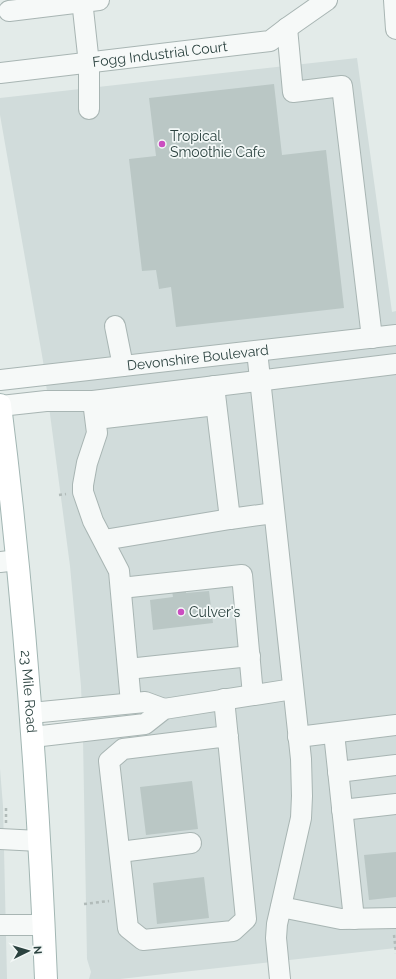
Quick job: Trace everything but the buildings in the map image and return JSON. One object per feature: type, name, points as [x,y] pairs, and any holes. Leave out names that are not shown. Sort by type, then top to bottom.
[{"type":"main road","name":"23 Mile Road","points":[[0,405],[9,561],[31,713],[33,737],[46,979]]},
{"type":"street","name":"Fogg Industrial Court","points":[[0,73],[89,64],[270,41],[287,28],[303,6],[327,0]]},
{"type":"street","points":[[394,0],[396,29]]},
{"type":"street","points":[[9,11],[88,1],[89,109]]},
{"type":"street","points":[[287,28],[293,92],[342,86],[372,338]]},
{"type":"street","points":[[115,326],[123,366]]},
{"type":"street","name":"Devonshire Boulevard","points":[[0,380],[396,336]]},
{"type":"street","points":[[257,351],[298,737],[302,796],[301,818],[278,916],[276,938],[280,979]]},
{"type":"street","points":[[0,405],[46,401],[95,410],[215,396],[260,381],[396,364]]},
{"type":"street","points":[[215,396],[230,519]]},
{"type":"street","points":[[95,410],[97,433],[87,463],[83,492],[93,521],[119,571],[131,703]]},
{"type":"street","points":[[104,540],[274,513]]},
{"type":"street","points":[[121,588],[242,575],[253,695]]},
{"type":"street","points":[[128,669],[250,656]]},
{"type":"street","points":[[33,737],[145,724],[164,709],[293,689]]},
{"type":"street","points":[[224,699],[246,918]]},
{"type":"street","points":[[31,713],[145,702],[164,709]]},
{"type":"street","points":[[298,737],[396,725]]},
{"type":"street","points":[[334,733],[354,919]]},
{"type":"street","points":[[228,736],[123,749],[109,760],[128,928],[143,940],[233,931],[246,918],[278,916],[341,919],[396,918]]},
{"type":"street","points":[[338,772],[396,765]]},
{"type":"street","points":[[342,810],[396,804]]},
{"type":"street","points":[[0,839],[39,841]]},
{"type":"street","points":[[120,852],[191,843]]},
{"type":"street","points":[[0,925],[44,925]]},
{"type":"path","points":[[84,904],[125,899]]},
{"type":"shaded area","points":[[357,58],[392,312],[396,311],[396,948],[120,979],[89,979],[91,972],[87,959],[81,686],[70,566],[43,361],[0,115],[0,98]]},
{"type":"shaded area","points":[[0,769],[3,806],[7,979],[0,979]]},
{"type":"place","name":"Tropical Smoothie Cafe","points":[[162,144]]},
{"type":"place","name":"Culver's","points":[[181,612]]}]
